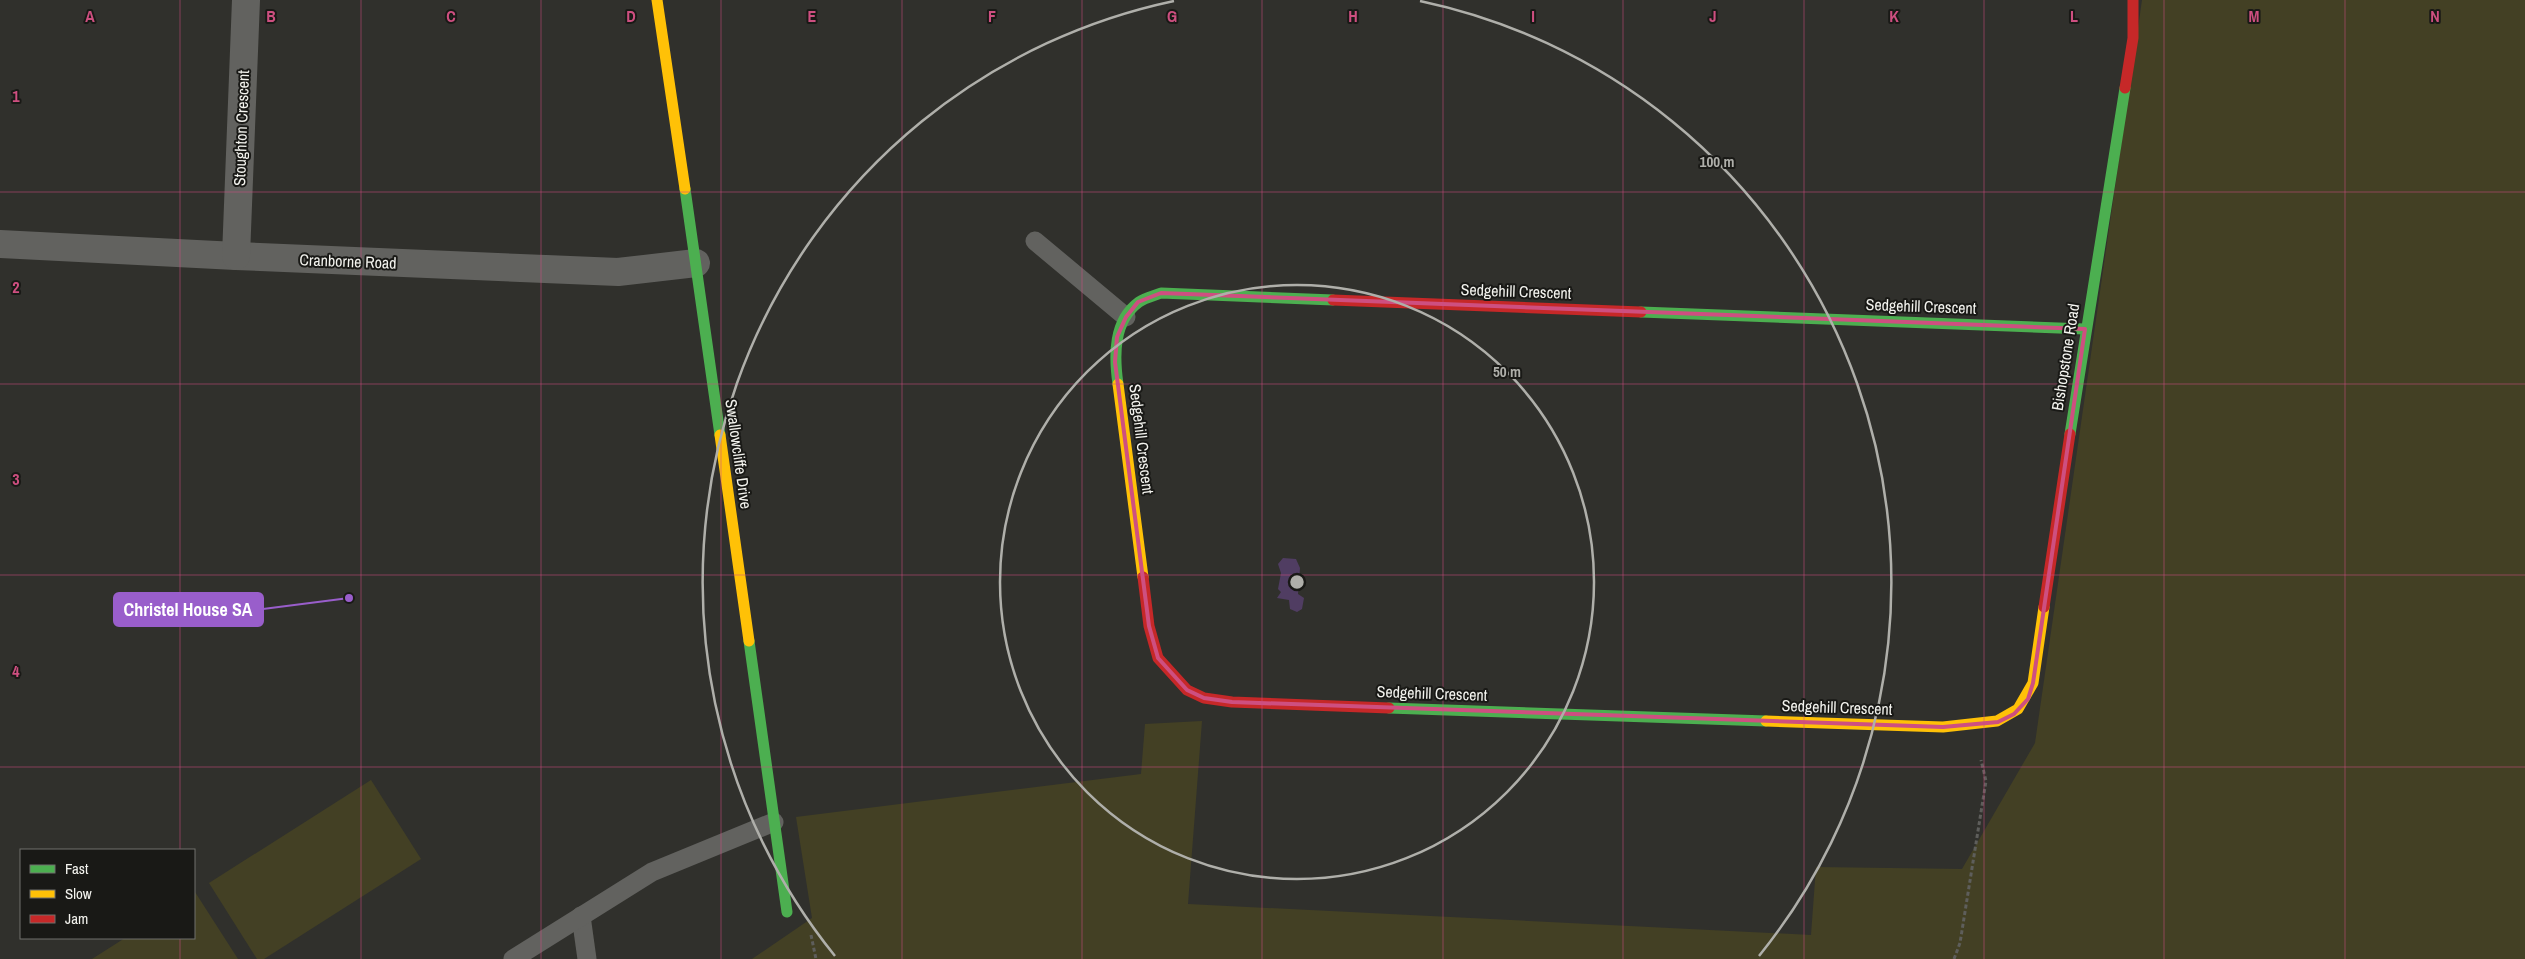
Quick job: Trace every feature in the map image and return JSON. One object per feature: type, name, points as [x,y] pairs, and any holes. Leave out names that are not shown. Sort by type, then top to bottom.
[{"type":"street","name":"Stoughton Crescent","points":[[236,256],[246,0]]},
{"type":"street","name":"Swallowcliffe Drive","points":[[657,0],[787,912]]},
{"type":"street","name":"Bishopstone Road","points":[[2014,714],[2028,700],[2033,683],[2085,329],[2133,38],[2133,0]]},
{"type":"street","name":"Cranborne Road","points":[[0,244],[618,272],[696,263]]},
{"type":"street","name":"Sedgehill Crescent","points":[[2014,714],[1998,722],[1974,726],[1933,726],[1232,702],[1204,698],[1187,690],[1158,658],[1149,626],[1115,362],[1117,337],[1126,317],[1138,302],[1160,293],[2085,329]]},
{"type":"lane","points":[[1035,241],[1126,317]]},
{"type":"lane","points":[[513,959],[652,872],[774,822]]},
{"type":"lane","points":[[581,916],[587,959]]},
{"type":"path","points":[[1954,959],[1960,943],[1986,782],[1974,726]]},
{"type":"highlighted area","points":[[1161,293],[2085,329],[2033,683],[2028,699],[2014,714],[1998,722],[1943,727],[1232,702],[1204,698],[1187,690],[1158,658],[1149,626],[1115,362],[1117,337],[1126,317],[1138,302]]},
{"type":"shaded area","points":[[2142,0],[2525,0],[2525,959],[752,959],[812,918],[796,817],[1141,774],[1145,724],[1202,721],[1188,904],[1811,935],[1816,867],[1962,869],[2035,743]]},
{"type":"shaded area","points":[[1283,558],[1296,559],[1300,568],[1298,594],[1304,598],[1302,609],[1297,612],[1290,609],[1289,600],[1277,598],[1281,592],[1278,589],[1281,573],[1278,564]]},
{"type":"shaded area","points":[[371,780],[421,859],[264,959],[257,959],[209,883]]},
{"type":"shaded area","points":[[195,892],[238,959],[92,959],[123,939],[195,939]]},
{"type":"traffic: fast","points":[[2070,434],[2125,88]]},
{"type":"traffic: fast","points":[[685,189],[720,435]]},
{"type":"traffic: fast","points":[[1118,384],[1116,351],[1120,329],[1130,310],[1147,298],[1161,293],[1333,300]]},
{"type":"traffic: fast","points":[[1641,312],[2085,329]]},
{"type":"traffic: fast","points":[[749,641],[787,912]]},
{"type":"traffic: fast","points":[[1389,708],[1766,721]]},
{"type":"traffic: slow","points":[[657,0],[685,189]]},
{"type":"traffic: slow","points":[[1118,384],[1143,577]]},
{"type":"traffic: slow","points":[[720,435],[749,641]]},
{"type":"traffic: slow","points":[[1766,721],[1943,727],[1997,721],[2018,709],[2033,683],[2044,607]]},
{"type":"traffic: jam","points":[[2125,88],[2133,38],[2133,0]]},
{"type":"traffic: jam","points":[[1333,300],[1641,312]]},
{"type":"traffic: jam","points":[[2044,607],[2070,434]]},
{"type":"traffic: jam","points":[[1143,577],[1149,626],[1158,658],[1187,690],[1204,698],[1232,702],[1389,708]]},
{"type":"place","name":"Christel House SA","points":[[349,598]]}]
